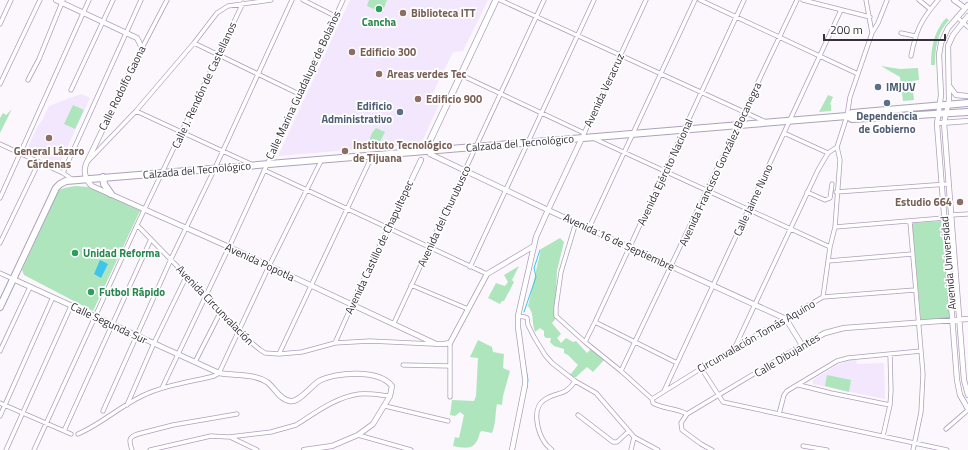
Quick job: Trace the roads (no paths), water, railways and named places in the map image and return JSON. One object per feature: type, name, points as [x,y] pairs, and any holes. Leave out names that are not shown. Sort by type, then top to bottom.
[{"type":"main road","name":"Avenida Castillo de Chapultepec","points":[[427,152],[496,0]]},
{"type":"main road","name":"Calzada del Tecnológico","points":[[73,180],[372,155],[427,152],[528,143],[583,136],[593,137],[769,123],[847,116],[852,113],[968,103]]},
{"type":"main road","name":"Calzada del Tecnológico","points":[[847,116],[852,119],[968,112]]},
{"type":"main road","points":[[103,177],[104,184],[111,194]]},
{"type":"main road","points":[[0,307],[56,188],[66,181],[73,180]]},
{"type":"street","points":[[0,24],[11,0]]},
{"type":"street","points":[[0,84],[40,0]]},
{"type":"street","points":[[56,0],[63,1],[137,38],[142,48]]},
{"type":"street","points":[[0,198],[89,0]]},
{"type":"street","points":[[71,90],[113,0]]},
{"type":"street","points":[[63,173],[141,0]]},
{"type":"street","name":"Calle Rodolfo Gaona","points":[[86,179],[84,168],[167,0]]},
{"type":"street","points":[[86,164],[136,111],[194,43],[217,13],[228,6],[271,0]]},
{"type":"street","points":[[102,411],[292,0]]},
{"type":"street","points":[[303,0],[335,16]]},
{"type":"street","name":"Calle Marina Guadalupe de Bolaños","points":[[162,388],[343,0]]},
{"type":"street","points":[[500,0],[538,16],[660,74],[769,123]]},
{"type":"street","name":"Avenida del Churubusco","points":[[394,323],[538,16],[544,0]]},
{"type":"street","points":[[470,267],[594,0]]},
{"type":"street","name":"Avenida Veracruz","points":[[512,450],[525,385],[518,316],[536,237],[646,0]]},
{"type":"street","points":[[589,228],[695,0]]},
{"type":"street","points":[[700,0],[858,74]]},
{"type":"street","name":"Avenida Ejército Nacional","points":[[585,342],[666,171],[744,0]]},
{"type":"street","name":"Avenida Francisco González Bocanegra","points":[[621,371],[797,0]]},
{"type":"street","points":[[803,0],[870,17]]},
{"type":"street","name":"Circunvalación Tomás Aquino","points":[[652,399],[734,348],[823,297],[830,247],[835,227],[836,192],[840,160],[837,147],[847,116],[850,97],[872,33],[866,0]]},
{"type":"street","points":[[872,33],[878,23],[887,0]]},
{"type":"street","points":[[919,0],[930,9]]},
{"type":"street","points":[[911,56],[915,36],[924,18],[938,0]]},
{"type":"street","points":[[954,0],[967,4]]},
{"type":"street","points":[[28,80],[39,59],[63,1]]},
{"type":"street","name":"Calle J. Rendón de Castellanos","points":[[34,450],[137,225],[243,3]]},
{"type":"street","name":"Avenida Universidad","points":[[967,4],[945,33],[939,49],[941,95],[937,124],[957,380],[960,395],[968,409]]},
{"type":"street","name":"Calle Jaime Nuno","points":[[664,391],[841,10]]},
{"type":"street","name":"Avenida Universidad","points":[[968,16],[953,35],[948,46],[949,105],[944,123],[964,380],[968,394]]},
{"type":"street","points":[[957,18],[968,27]]},
{"type":"street","points":[[871,22],[874,24],[878,23]]},
{"type":"street","points":[[901,33],[915,36]]},
{"type":"street","points":[[194,43],[299,94]]},
{"type":"street","points":[[461,75],[542,113],[583,136]]},
{"type":"street","points":[[949,85],[956,95],[968,96]]},
{"type":"street","points":[[136,111],[254,165]]},
{"type":"street","points":[[937,124],[968,121]]},
{"type":"street","points":[[784,133],[828,153]]},
{"type":"street","points":[[593,137],[830,247]]},
{"type":"street","points":[[0,144],[63,173],[73,180]]},
{"type":"street","points":[[734,348],[818,170],[828,153],[837,147]]},
{"type":"street","name":"Avenida Castillo de Chapultepec","points":[[335,343],[388,228],[421,160],[427,152]]},
{"type":"street","name":"Avenida 16 de Septiembre","points":[[427,152],[548,210],[786,318]]},
{"type":"street","points":[[279,354],[372,155]]},
{"type":"street","points":[[78,434],[89,429],[140,397],[162,388],[214,376],[219,373],[306,189],[322,160]]},
{"type":"street","points":[[0,244],[39,162]]},
{"type":"street","points":[[264,170],[487,274]]},
{"type":"street","name":"Avenida Popotla","points":[[86,179],[92,186],[229,247],[436,344]]},
{"type":"street","points":[[807,192],[828,200],[830,198],[832,184]]},
{"type":"street","points":[[836,192],[948,184]]},
{"type":"street","points":[[950,215],[968,214]]},
{"type":"street","points":[[835,227],[944,218]]},
{"type":"street","points":[[576,222],[561,272],[555,314],[560,321],[621,371],[652,399],[654,404],[676,409],[687,414],[681,423],[682,430],[712,450]]},
{"type":"street","points":[[910,222],[923,374],[921,412],[913,450]]},
{"type":"street","name":"Avenida Circunvalación","points":[[137,225],[187,275],[239,332],[261,351],[268,354],[302,352],[335,343],[370,341],[436,344],[450,343]]},
{"type":"street","points":[[64,431],[151,239]]},
{"type":"street","points":[[450,397],[450,343],[487,274],[534,246]]},
{"type":"street","points":[[828,261],[912,254]]},
{"type":"street","name":"Calle Segunda Sur","points":[[0,273],[219,373],[250,376],[262,379],[270,384],[282,398],[289,401],[296,400],[315,384],[324,379],[336,375],[352,374],[379,377],[390,383],[392,386],[390,396]]},
{"type":"street","points":[[127,405],[154,343],[187,275]]},
{"type":"street","points":[[412,285],[468,309]]},
{"type":"street","points":[[0,351],[30,287]]},
{"type":"street","points":[[823,297],[915,290]]},
{"type":"street","points":[[0,416],[53,297]]},
{"type":"street","points":[[6,450],[71,306]]},
{"type":"street","points":[[195,362],[221,311]]},
{"type":"street","points":[[518,316],[527,318],[528,325],[534,337],[545,355],[552,363],[575,381],[596,392],[634,437],[658,450]]},
{"type":"street","points":[[786,318],[802,345]]},
{"type":"street","name":"Calle Dibujantes","points":[[687,414],[802,345],[825,333],[844,328],[968,319]]},
{"type":"street","points":[[595,322],[677,363]]},
{"type":"street","points":[[779,414],[785,393],[842,359],[921,351]]},
{"type":"street","points":[[883,436],[890,405],[890,354]]},
{"type":"street","points":[[403,365],[450,366]]},
{"type":"street","points":[[701,368],[723,402],[947,450]]},
{"type":"street","points":[[547,450],[537,422],[538,406],[544,400],[568,390],[575,381]]},
{"type":"street","points":[[799,384],[831,393],[890,405]]},
{"type":"street","points":[[150,450],[211,436],[229,437],[271,432],[291,427],[336,401],[351,396],[361,394],[390,396],[373,424],[358,435],[332,446],[304,450]]},
{"type":"street","points":[[0,403],[70,434]]},
{"type":"street","points":[[385,406],[448,421]]},
{"type":"street","points":[[946,429],[968,409]]},
{"type":"street","points":[[132,450],[130,444],[130,439],[132,436],[173,425],[237,414]]},
{"type":"street","points":[[578,415],[613,442],[617,442],[629,430]]},
{"type":"street","points":[[358,435],[411,450]]},
{"type":"street","points":[[229,437],[257,450]]},
{"type":"street","points":[[631,450],[634,437]]},
{"type":"street","points":[[545,444],[552,450]]},
{"type":"street","points":[[803,446],[827,450]]},
{"type":"water","points":[[100,260],[108,264],[101,278],[94,274]]},
{"type":"waterway","points":[[524,312],[536,277],[534,268],[540,250]]},
{"type":"waterway","points":[[525,364],[528,380],[527,388]]},
{"type":"place","name":"Cancha","points":[[379,9]]},
{"type":"place","name":"Biblioteca ITT","points":[[403,13]]},
{"type":"place","name":"Edificio 300","points":[[352,52]]},
{"type":"place","name":"Areas verdes Tec","points":[[379,74]]},
{"type":"place","name":"IMJUV","points":[[878,87]]},
{"type":"place","name":"Edificio 900","points":[[418,99]]},
{"type":"place","name":"Dependencia de Gobierno","points":[[887,103]]},
{"type":"place","name":"Edificio Administrativo","points":[[400,112]]},
{"type":"place","name":"General Lázaro Cárdenas","points":[[49,138]]},
{"type":"place","name":"Instituto Tecnológico de Tijuana","points":[[345,151]]},
{"type":"place","name":"Estudio 664","points":[[960,202]]},
{"type":"place","name":"Unidad Reforma","points":[[75,253]]},
{"type":"place","name":"Futbol Rápido","points":[[91,292]]}]
